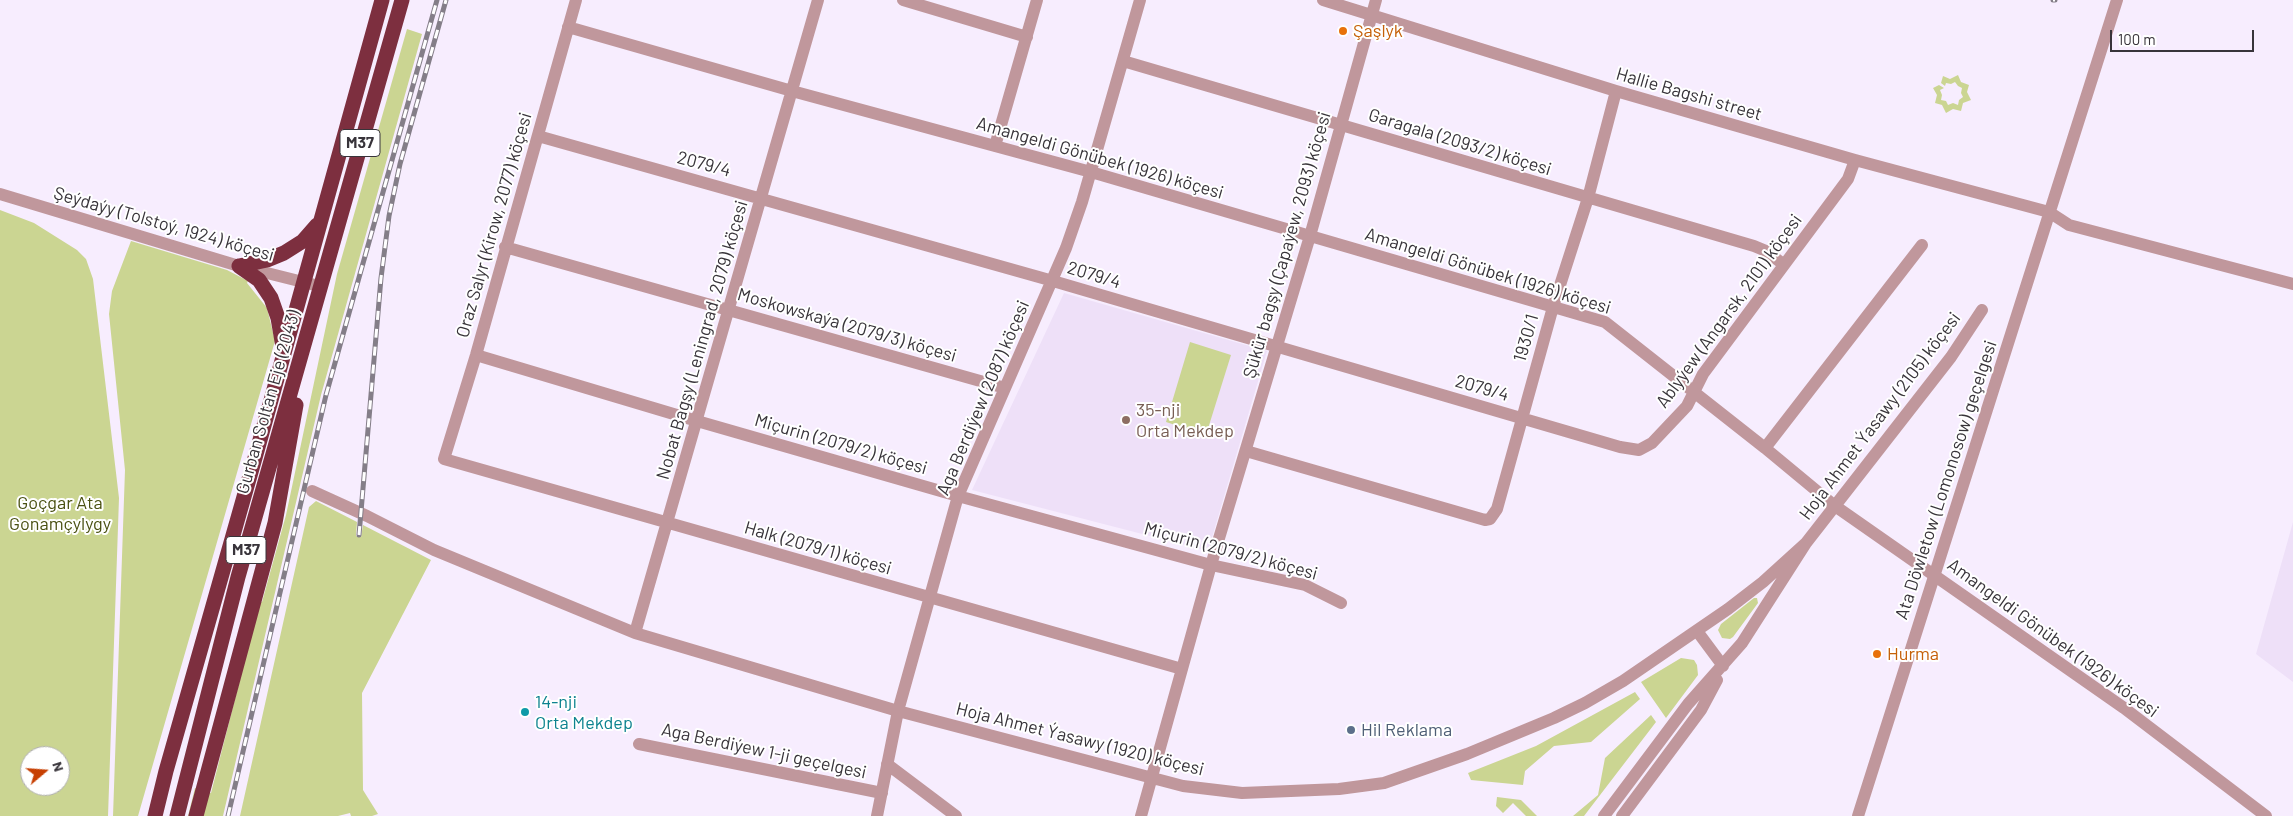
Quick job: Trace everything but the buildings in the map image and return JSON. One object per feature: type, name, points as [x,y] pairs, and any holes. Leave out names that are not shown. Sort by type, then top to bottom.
[{"type":"highway","name":"Gurban Soltan Eje (2043)","points":[[155,816],[382,0]]},
{"type":"highway","name":"Gurban Soltan Eje (2043)","points":[[176,816],[238,576],[319,286],[402,0]]},
{"type":"highway","points":[[239,266],[267,260],[284,253],[309,236],[322,218]]},
{"type":"highway","name":"Gurban Soltan Eje (2043)","points":[[239,266],[259,280],[271,298],[278,318],[284,352]]},
{"type":"highway","points":[[196,816],[275,523],[311,320]]},
{"type":"street","name":"Oraz Salyr (Kirow, 2077) köçesi","points":[[444,460],[476,354],[576,0]]},
{"type":"street","name":"Nobat Bagşy (Leningrad, 2079) köçesi","points":[[635,633],[818,0]]},
{"type":"street","points":[[903,0],[1027,37]]},
{"type":"street","points":[[995,146],[1037,0]]},
{"type":"street","name":"Aga Berdiýew (2087) köçesi","points":[[877,816],[898,711],[928,597],[958,496],[1066,248],[1091,172],[1140,0]]},
{"type":"street","name":"Hallie Bagshi street","points":[[1322,0],[1616,91],[1855,160],[2049,212],[2069,225],[2293,284]]},
{"type":"street","name":"Şükür bagşy (Çapaýew, 2093) köçesi","points":[[1141,816],[1211,565],[1310,236],[1376,0]]},
{"type":"street","points":[[2049,212],[2117,0]]},
{"type":"street","name":"Amangeldi Gönübek (1926) köçesi","points":[[568,27],[792,91],[1091,172],[1606,322],[1765,448],[1834,506],[2124,708],[2266,816]]},
{"type":"street","name":"Garagala (2093/2) köçesi","points":[[1123,61],[1754,246],[1766,251],[1783,264]]},
{"type":"street","name":"1930/1","points":[[1246,452],[1485,520],[1490,519],[1497,509],[1553,307],[1588,198],[1616,91]]},
{"type":"street","name":"2079/4","points":[[538,136],[1053,281],[1620,447],[1638,450]]},
{"type":"street","name":"Ablyýew (Angarsk, 2101) köçesi","points":[[1638,450],[1652,443],[1686,406],[1703,374],[1848,178],[1855,160]]},
{"type":"street","name":"Şeýdaýy (Tolstoý, 1924) köçesi","points":[[0,194],[239,266],[319,286]]},
{"type":"street","name":"Ata Döwletow (Lomonosow) geçelgesi","points":[[1858,816],[2049,212]]},
{"type":"street","points":[[1765,448],[1922,245]]},
{"type":"street","name":"Moskowskaýa (2079/3) köçesi","points":[[505,247],[1006,388]]},
{"type":"street","name":"Hoja Ahmet Ýasawy (2105) köçesi","points":[[1604,816],[1688,704],[1723,666],[1747,636],[1806,543],[1951,356],[1982,310]]},
{"type":"street","name":"Miçurin (2079/2) köçesi","points":[[476,354],[697,421],[958,496],[1211,565],[1305,585],[1341,603]]},
{"type":"street","name":"Halk (2079/1) köçesi","points":[[444,460],[1182,669]]},
{"type":"street","name":"Hoja Ahmet Ýasawy (1920) köçesi","points":[[312,491],[434,550],[635,633],[898,711],[1152,778],[1183,786],[1242,793],[1339,789],[1384,783],[1500,741],[1585,703],[1623,681],[1696,631]]},
{"type":"street","name":"Hoja Ahmet Ýasawy (2105) köçesi","points":[[1696,631],[1746,596],[1806,543]]},
{"type":"street","points":[[1696,631],[1723,666]]},
{"type":"street","name":"Hoja Ahmet Ýasawy (2105) köçesi","points":[[1622,816],[1701,710],[1723,666]]},
{"type":"street","name":"Aga Berdiýew 1-ji geçelgesi","points":[[639,744],[882,793]]},
{"type":"street","points":[[887,764],[956,816]]},
{"type":"shaded area","name":"35-nji Orta Mekdep","points":[[1064,293],[1267,351],[1208,551],[972,490]]},
{"type":"shaded area","points":[[2293,522],[2293,682],[2256,654]]},
{"type":"green space","points":[[407,29],[422,34],[321,395],[223,816],[188,816],[195,788],[211,793],[260,601],[262,602],[286,515],[337,274]]},
{"type":"green space","points":[[1958,75],[1961,82],[1969,85],[1967,92],[1971,100],[1963,103],[1961,111],[1953,109],[1946,113],[1942,105],[1935,103],[1937,95],[1933,88],[1939,85],[1944,88],[1940,90],[1941,100],[1946,101],[1948,105],[1953,103],[1958,105],[1959,100],[1963,97],[1961,93],[1962,88],[1955,82],[1951,84],[1946,83],[1945,86],[1941,83],[1943,76],[1950,79]]},
{"type":"green space","name":"Goçgar Ata Gonamçylygy","points":[[0,210],[34,223],[77,250],[86,259],[93,279],[119,498],[108,816],[0,816]]},
{"type":"green space","points":[[131,241],[227,270],[248,281],[247,283],[267,308],[275,341],[138,816],[113,816],[125,470],[109,314],[112,291]]},
{"type":"green space","points":[[1190,342],[1231,355],[1206,435],[1166,422]]},
{"type":"green space","points":[[316,501],[357,522],[356,536],[361,537],[363,525],[431,560],[362,693],[363,790],[378,814],[372,816],[351,816],[350,813],[338,816],[240,816],[309,507]]},
{"type":"green space","points":[[1754,598],[1757,598],[1758,603],[1733,637],[1730,639],[1722,638],[1718,630],[1721,624]]},
{"type":"green space","points":[[1681,658],[1694,660],[1697,665],[1698,675],[1666,718],[1641,682]]},
{"type":"green space","points":[[1635,692],[1640,699],[1591,742],[1554,746],[1525,771],[1523,785],[1471,780],[1468,773],[1536,746]]},
{"type":"green space","points":[[1651,715],[1656,722],[1584,816],[1573,816],[1598,795],[1605,758]]},
{"type":"green space","points":[[1497,797],[1521,800],[1537,816],[1526,816],[1513,803],[1503,813],[1496,806]]},
{"type":"railway","points":[[228,816],[326,395],[437,0]]},
{"type":"railway","points":[[359,535],[381,278],[389,216],[400,164],[446,0]]},
{"type":"place","name":"Şaşlyk","points":[[1343,31]]},
{"type":"place","name":"35-nji Orta Mekdep","points":[[1126,420]]},
{"type":"place","name":"Hurma","points":[[1877,654]]},
{"type":"place","name":"14-nji Orta Mekdep","points":[[525,712]]},
{"type":"place","name":"Hil Reklama","points":[[1351,730]]}]
